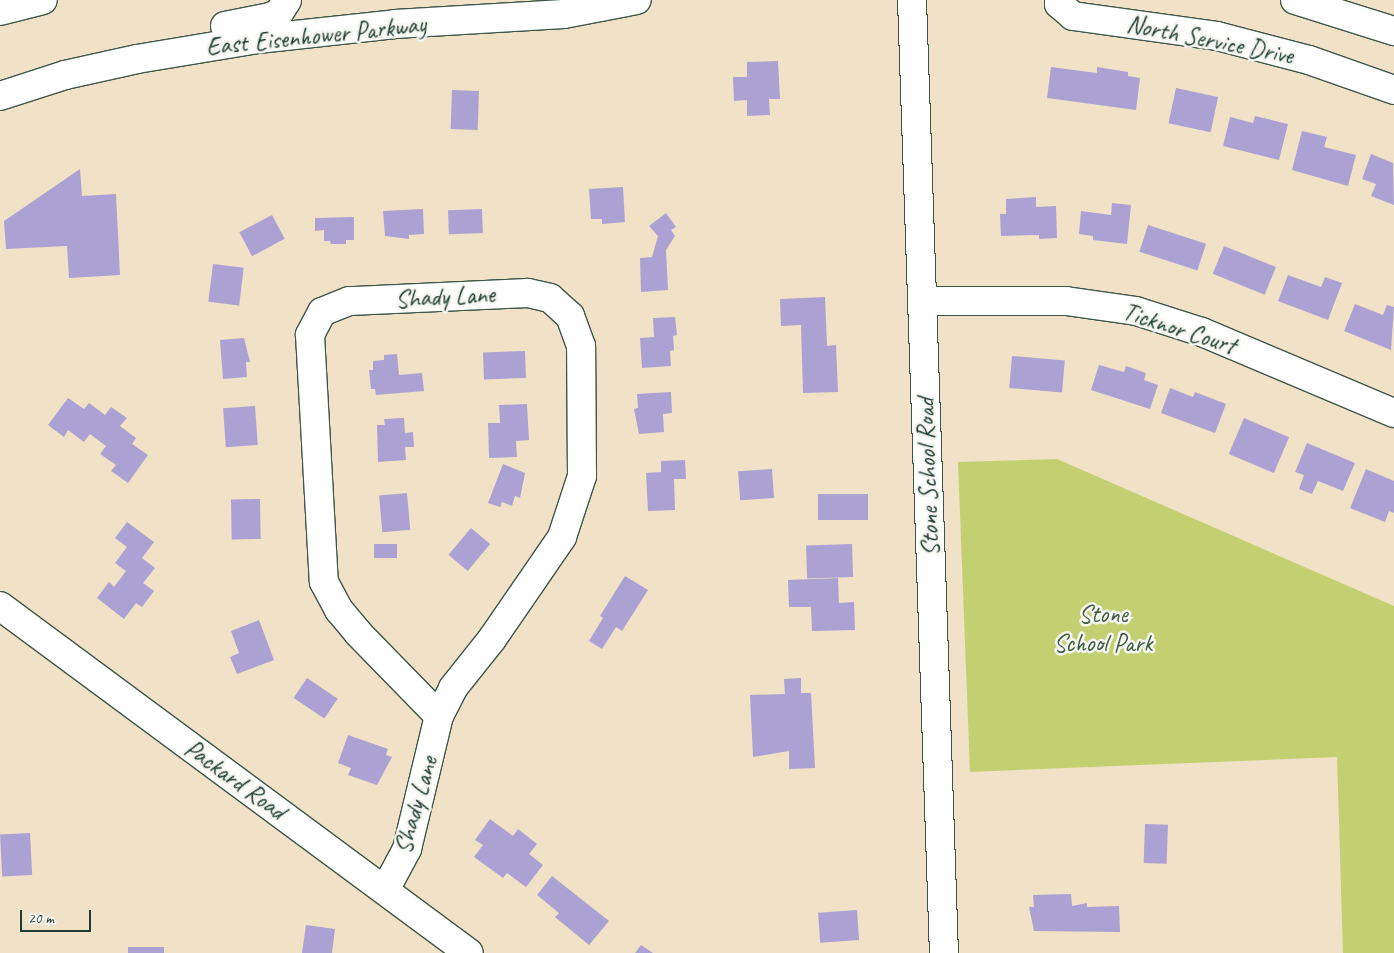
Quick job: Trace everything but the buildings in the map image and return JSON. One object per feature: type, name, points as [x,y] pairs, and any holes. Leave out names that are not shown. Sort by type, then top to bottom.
[{"type":"main road","points":[[9,6],[43,0]]},
{"type":"main road","points":[[136,59],[158,43],[179,35],[270,18],[279,13],[286,0]]},
{"type":"main road","name":"East Eisenhower Parkway","points":[[0,96],[65,75],[136,59],[258,39],[395,24],[564,14],[637,0]]},
{"type":"main road","name":"Stone School Road","points":[[912,0],[944,953]]},
{"type":"main road","name":"North Service Drive","points":[[1059,0],[1059,4],[1073,16],[1217,36],[1309,60],[1394,90]]},
{"type":"main road","points":[[1294,0],[1394,31]]},
{"type":"main road","name":"Shady Lane","points":[[385,890],[407,849],[439,716],[453,688],[492,639],[562,537],[582,476],[581,346],[570,316],[550,298],[528,293],[349,301],[322,312],[310,335],[324,582],[339,610],[358,634],[439,716]]},
{"type":"main road","name":"Ticknor Court","points":[[922,301],[1066,301],[1136,311],[1202,332],[1394,413]]},
{"type":"main road","name":"Packard Road","points":[[0,606],[468,953]]},
{"type":"green space","name":"Stone School Park","points":[[1057,459],[1394,606],[1394,953],[1343,953],[1337,757],[970,772],[958,462]]}]
